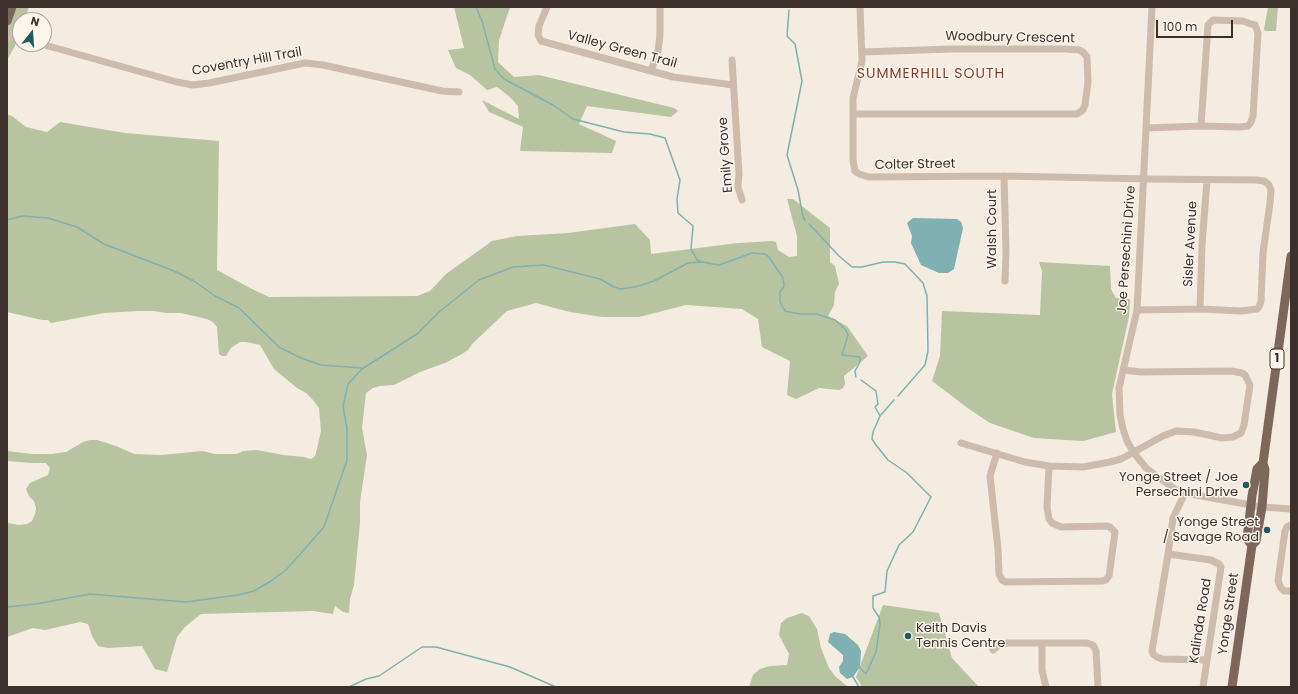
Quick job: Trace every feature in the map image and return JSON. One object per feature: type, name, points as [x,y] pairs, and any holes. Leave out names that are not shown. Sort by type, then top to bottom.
[{"type":"main road","points":[[7,22],[12,7]]},
{"type":"main road","name":"Yonge Street","points":[[1232,687],[1252,545],[1256,541],[1262,507],[1265,470],[1263,463],[1291,256]]},
{"type":"main road","name":"Yonge Street","points":[[1252,545],[1247,539],[1256,469],[1263,463]]},
{"type":"street","name":"Valley Green Trail","points":[[547,7],[539,26],[538,35],[541,41],[673,77],[733,85]]},
{"type":"street","points":[[651,71],[658,51],[660,35],[660,7]]},
{"type":"street","name":"Colter Street","points":[[860,7],[862,61],[853,98],[853,161],[855,172],[859,174],[869,177],[1004,176],[1264,181],[1269,185],[1271,190],[1263,253],[1261,301],[1259,307],[1257,309],[1241,311],[1200,309]]},
{"type":"street","name":"Joe Persechini Drive","points":[[1152,7],[1136,310],[1120,388],[1120,416],[1127,441],[1134,453],[1146,468],[1176,490],[1262,507],[1291,509]]},
{"type":"street","points":[[1146,128],[1248,126],[1253,116],[1258,33],[1255,25],[1243,21],[1213,20],[1208,25],[1202,126]]},
{"type":"street","name":"Coventry Hill Trail","points":[[52,47],[177,82],[193,85],[306,63],[322,65],[442,91],[459,92]]},
{"type":"street","name":"Woodbury Crescent","points":[[854,114],[1077,114],[1083,110],[1085,105],[1088,82],[1087,57],[1079,50],[966,49],[862,52]]},
{"type":"street","points":[[732,60],[733,85]]},
{"type":"street","name":"Emily Grove","points":[[733,85],[736,109],[739,174],[738,189],[742,200]]},
{"type":"street","name":"Walsh Court","points":[[1004,176],[1006,250],[1005,281]]},
{"type":"street","name":"Sisler Avenue","points":[[1200,309],[1202,245],[1207,180]]},
{"type":"street","points":[[1136,310],[1200,309]]},
{"type":"street","points":[[961,443],[1025,462],[1049,466],[1083,467],[1110,462],[1134,453],[1163,436],[1176,431],[1194,432],[1222,438],[1233,438],[1238,436],[1244,425],[1250,385],[1242,372],[1141,372],[1123,370]]},
{"type":"street","points":[[996,453],[990,476],[998,549],[999,574],[1002,580],[1006,582],[1106,580],[1110,572],[1115,532],[1114,529],[1107,526],[1061,527],[1052,523],[1049,519],[1047,507],[1049,466]]},
{"type":"street","points":[[1185,493],[1173,518],[1152,646],[1153,654],[1162,659],[1207,660]]},
{"type":"street","points":[[1291,526],[1287,527],[1285,531],[1278,581],[1281,588],[1291,591]]},
{"type":"street","name":"Kalinda Road","points":[[1168,554],[1211,560],[1219,564],[1221,568],[1203,687]]},
{"type":"street","points":[[993,650],[1006,643],[1087,643],[1093,645],[1096,651],[1098,687]]},
{"type":"street","points":[[1042,644],[1042,670],[1046,687]]},
{"type":"green space","points":[[7,7],[29,7],[27,12],[12,12],[12,51],[7,60]]},
{"type":"green space","points":[[454,7],[510,7],[499,40],[498,62],[514,77],[539,75],[674,108],[678,111],[671,117],[587,106],[579,124],[616,141],[612,153],[520,151],[523,127],[489,112],[482,100],[519,119],[518,106],[510,97],[497,87],[487,90],[470,75],[456,68],[448,50],[464,48]]},
{"type":"green space","points":[[1268,7],[1278,7],[1276,31],[1265,31],[1264,29]]},
{"type":"green space","points":[[7,114],[26,127],[47,132],[60,122],[125,133],[219,141],[217,270],[269,297],[417,296],[430,291],[446,274],[492,241],[517,236],[568,233],[635,224],[650,240],[651,254],[738,243],[773,241],[776,242],[778,250],[789,257],[797,256],[797,236],[787,199],[793,199],[830,228],[830,262],[835,266],[839,284],[835,292],[834,305],[828,316],[847,326],[868,356],[844,376],[845,384],[843,388],[839,390],[819,388],[796,399],[787,395],[790,361],[762,347],[758,319],[742,309],[686,305],[639,317],[602,317],[570,312],[536,303],[507,311],[473,343],[468,350],[462,354],[394,385],[373,388],[366,393],[362,428],[367,455],[360,502],[360,523],[354,585],[350,599],[349,613],[343,612],[335,606],[333,614],[313,611],[201,614],[185,627],[177,637],[167,672],[155,669],[142,646],[108,648],[98,646],[92,636],[88,624],[80,622],[45,630],[33,628],[7,637],[7,523],[19,525],[27,524],[32,521],[36,508],[34,501],[29,496],[26,489],[30,483],[48,475],[50,468],[46,463],[7,461],[7,451],[32,454],[52,454],[66,452],[83,442],[97,440],[134,454],[162,455],[202,451],[215,454],[237,454],[243,451],[257,450],[311,459],[315,456],[321,431],[319,408],[306,393],[297,388],[274,369],[260,345],[240,342],[231,348],[226,356],[222,356],[219,354],[217,327],[213,322],[207,319],[181,313],[138,311],[104,313],[51,323],[48,320],[7,312]]},
{"type":"green space","points":[[1039,262],[1110,266],[1111,289],[1116,298],[1130,299],[1129,317],[1112,394],[1116,432],[1083,441],[1034,438],[990,423],[932,381],[940,356],[942,311],[1040,315],[1042,271]]},
{"type":"green space","name":"Keith Davis Tennis Centre","points":[[883,605],[939,613],[952,658],[979,687],[862,687],[856,677]]},
{"type":"green space","points":[[802,613],[809,616],[817,629],[821,648],[829,668],[835,676],[848,687],[749,687],[753,675],[760,669],[770,666],[787,665],[789,654],[779,635],[781,623],[787,618]]},
{"type":"water","points":[[913,218],[957,219],[961,222],[963,228],[954,269],[948,273],[939,273],[921,265],[911,243],[912,236],[907,223]]},
{"type":"water","points":[[834,632],[845,634],[858,645],[861,651],[860,667],[853,677],[847,679],[840,673],[839,667],[843,661],[843,655],[828,642],[830,634]]},
{"type":"waterway","points":[[476,7],[482,21],[495,69],[504,79],[553,105],[573,119],[624,132],[650,134],[665,138],[680,180],[677,199],[678,213],[693,226],[691,249],[697,260],[700,261]]},
{"type":"waterway","points":[[789,10],[787,36],[795,44],[802,81],[787,155],[798,190],[803,217],[805,220]]},
{"type":"waterway","points":[[7,220],[22,216],[48,218],[77,227],[104,244],[174,271],[194,281],[215,296],[239,308],[279,347],[301,358],[321,365],[361,368]]},
{"type":"waterway","points":[[809,224],[839,256],[852,267],[862,267],[883,262],[905,264],[923,283],[927,296],[928,351],[925,365],[898,396]]},
{"type":"waterway","points":[[7,607],[36,604],[90,594],[186,602],[238,595],[254,591],[271,581],[287,569],[324,527],[347,460],[347,429],[343,406],[348,384],[362,369],[417,334],[439,312],[479,280],[513,267],[544,265],[600,279],[620,289],[635,287],[654,281],[688,263],[702,262],[719,265],[752,253],[765,254],[769,257],[783,278],[784,286],[780,292],[780,302],[785,311],[800,314],[817,314],[835,320],[846,330],[848,335],[842,355],[860,357],[860,362],[855,371],[856,377]]},
{"type":"waterway","points":[[861,380],[876,391],[878,404],[875,407],[880,416]]},
{"type":"waterway","points":[[859,667],[866,674],[876,652],[880,624],[879,617],[873,608],[873,596],[885,592],[887,571],[899,545],[913,532],[931,497],[907,473],[888,460],[872,439],[873,432],[880,416],[894,400]]},
{"type":"waterway","points":[[349,687],[366,679],[379,676],[422,647],[436,647],[510,667],[556,687]]},
{"type":"waterway","points":[[853,677],[859,687]]},
{"type":"place","name":"Yonge Street / Joe Persechini Drive","points":[[1246,485]]},
{"type":"place","name":"Yonge Street / Savage Road","points":[[1267,530]]},
{"type":"place","name":"Keith Davis Tennis Centre","points":[[908,636]]},
{"type":"district","name":"SUMMERHILL SOUTH","points":[[931,74]]}]
